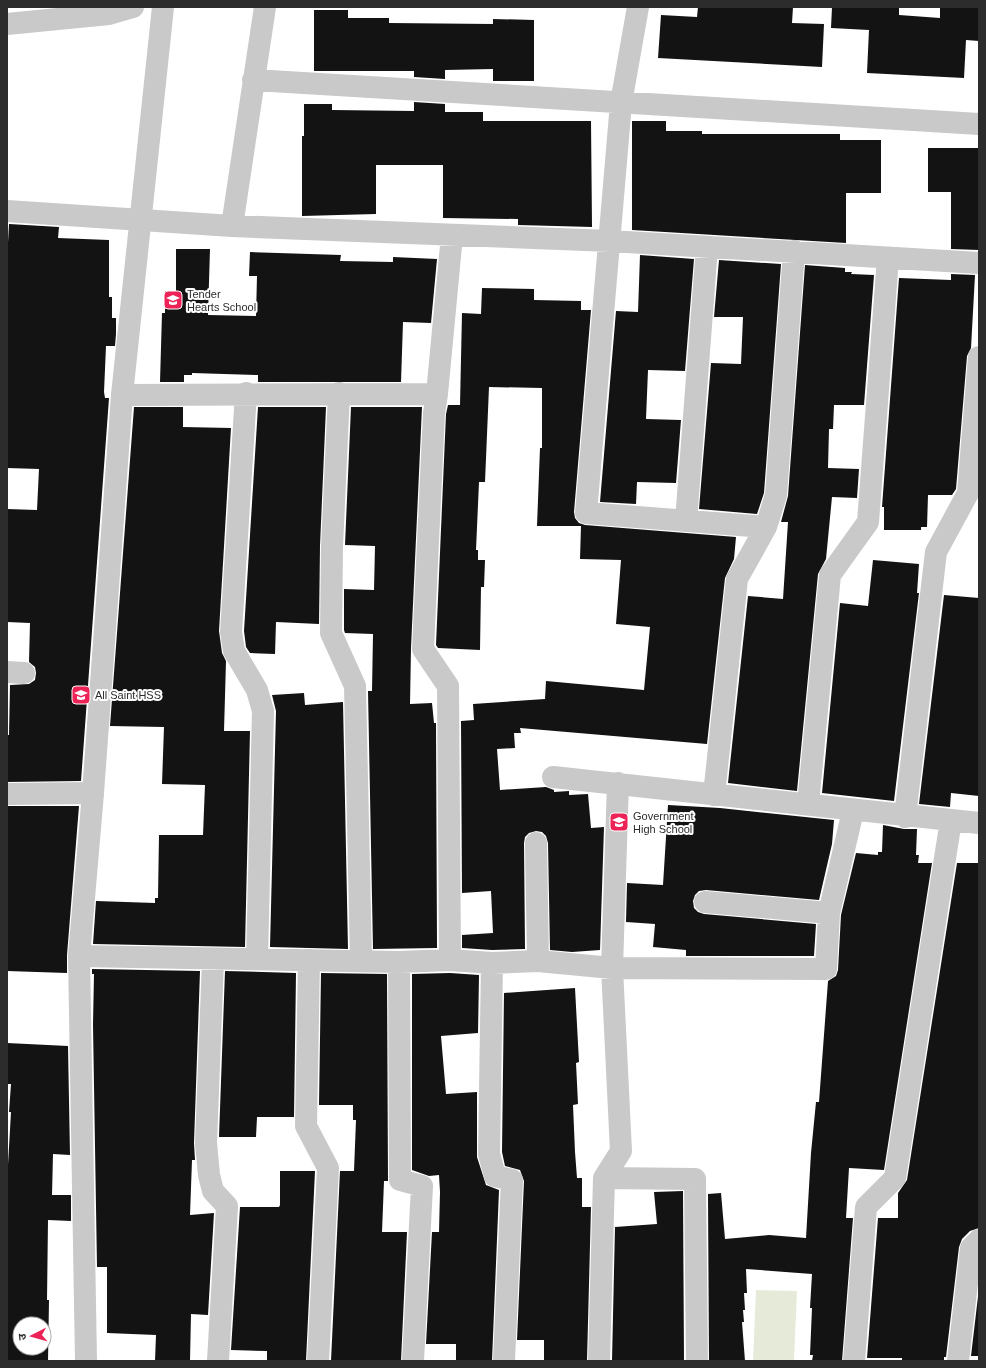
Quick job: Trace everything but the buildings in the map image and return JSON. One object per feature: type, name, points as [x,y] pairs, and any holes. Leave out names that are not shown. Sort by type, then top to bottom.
[{"type":"street","points":[[7,24],[133,7]]},
{"type":"street","points":[[86,1361],[79,956],[93,793],[122,395],[163,7]]},
{"type":"street","points":[[232,226],[265,7]]},
{"type":"street","points":[[638,7],[622,103],[586,513],[766,527]]},
{"type":"street","points":[[253,80],[979,124]]},
{"type":"street","points":[[7,211],[232,226],[610,241],[979,263]]},
{"type":"street","points":[[450,960],[448,686],[423,649],[434,414],[452,235]]},
{"type":"street","points":[[686,521],[707,247]]},
{"type":"street","points":[[714,795],[737,579],[766,527],[776,495],[794,251]]},
{"type":"street","points":[[808,804],[830,575],[868,522],[888,258]]},
{"type":"street","points":[[905,816],[936,552],[968,493],[979,357]]},
{"type":"street","points":[[122,395],[246,393],[437,394]]},
{"type":"street","points":[[246,393],[231,632],[234,651],[257,690],[263,711],[257,959]]},
{"type":"street","points":[[339,393],[332,547],[331,633],[355,686],[361,960]]},
{"type":"street","points":[[553,777],[808,804],[853,811],[979,823]]},
{"type":"street","points":[[599,1361],[604,1178],[621,1150],[612,968],[618,783]]},
{"type":"street","points":[[7,794],[93,793]]},
{"type":"street","points":[[79,956],[213,960],[361,960],[399,962],[450,960],[492,963],[538,961],[612,968],[826,969],[829,913],[853,811]]},
{"type":"street","points":[[854,1361],[866,1207],[894,1178],[951,820]]},
{"type":"street","points":[[536,843],[538,961]]},
{"type":"street","points":[[705,902],[829,913]]},
{"type":"street","points":[[213,960],[206,1142],[209,1175],[213,1191],[227,1206],[218,1361]]},
{"type":"street","points":[[308,960],[306,1126],[328,1168],[318,1361]]},
{"type":"street","points":[[399,962],[400,1180],[422,1186],[413,1361]]},
{"type":"street","points":[[492,963],[489,1154],[495,1176],[512,1180],[504,1361]]},
{"type":"street","points":[[604,1178],[695,1179],[697,1361]]},
{"type":"street","points":[[958,1361],[970,1248],[979,1240]]},
{"type":"green space","points":[[756,1290],[797,1291],[794,1361],[753,1361]]},
{"type":"place","name":"Tender Hearts School","points":[[173,300]]},
{"type":"place","name":"All Saint HSS","points":[[81,695]]},
{"type":"place","name":"Government High School","points":[[619,822]]}]
